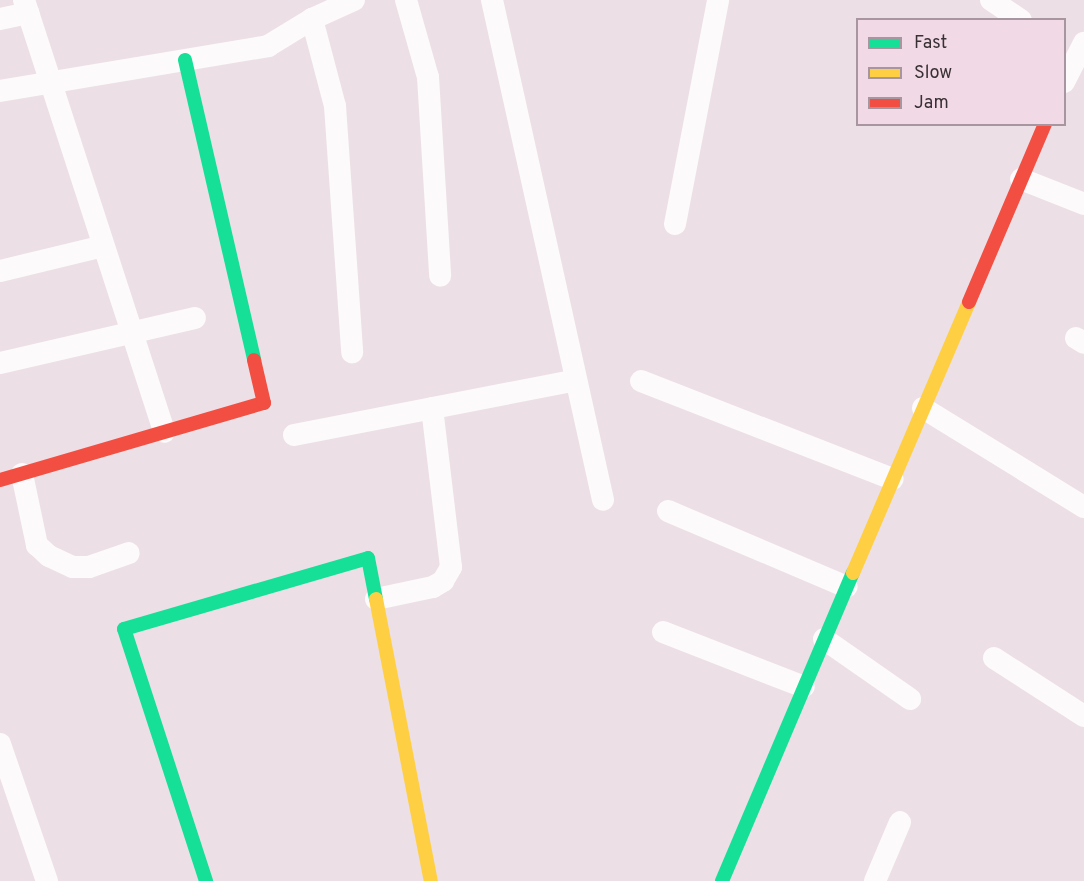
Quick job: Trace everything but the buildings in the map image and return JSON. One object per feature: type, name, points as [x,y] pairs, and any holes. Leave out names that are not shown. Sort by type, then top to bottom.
[{"type":"street","points":[[0,92],[268,46],[312,19],[354,0]]},
{"type":"street","points":[[406,0],[428,77],[440,276]]},
{"type":"street","points":[[492,0],[603,500]]},
{"type":"street","points":[[675,224],[718,0]]},
{"type":"street","points":[[991,0],[1018,18]]},
{"type":"street","points":[[0,19],[26,7],[164,432]]},
{"type":"street","points":[[312,19],[335,106],[352,352]]},
{"type":"street","points":[[1071,84],[1075,49]]},
{"type":"street","points":[[0,480],[264,403],[185,60]]},
{"type":"street","points":[[722,881],[1045,126]]},
{"type":"street","points":[[1021,179],[1084,204]]},
{"type":"street","points":[[0,271],[103,246]]},
{"type":"street","points":[[0,363],[195,318]]},
{"type":"street","points":[[294,435],[576,380]]},
{"type":"street","points":[[641,381],[893,479]]},
{"type":"street","points":[[376,599],[433,587],[443,581],[451,567],[432,408]]},
{"type":"street","points":[[923,408],[1084,507]]},
{"type":"street","points":[[22,474],[37,545],[49,556],[73,567],[89,567],[129,553]]},
{"type":"street","points":[[668,510],[847,587]]},
{"type":"street","points":[[206,881],[123,629],[368,558],[432,881]]},
{"type":"street","points":[[663,632],[804,687]]},
{"type":"street","points":[[824,639],[910,699]]},
{"type":"street","points":[[994,658],[1084,716]]},
{"type":"street","points":[[0,744],[47,881]]},
{"type":"street","points":[[875,881],[900,822]]},
{"type":"traffic: fast","points":[[185,60],[254,360]]},
{"type":"traffic: fast","points":[[206,881],[124,629],[368,558],[376,599]]},
{"type":"traffic: fast","points":[[722,881],[853,573]]},
{"type":"traffic: slow","points":[[853,573],[969,302]]},
{"type":"traffic: slow","points":[[376,599],[431,881]]},
{"type":"traffic: jam","points":[[969,302],[1044,126]]},
{"type":"traffic: jam","points":[[0,480],[264,403],[254,360]]}]
